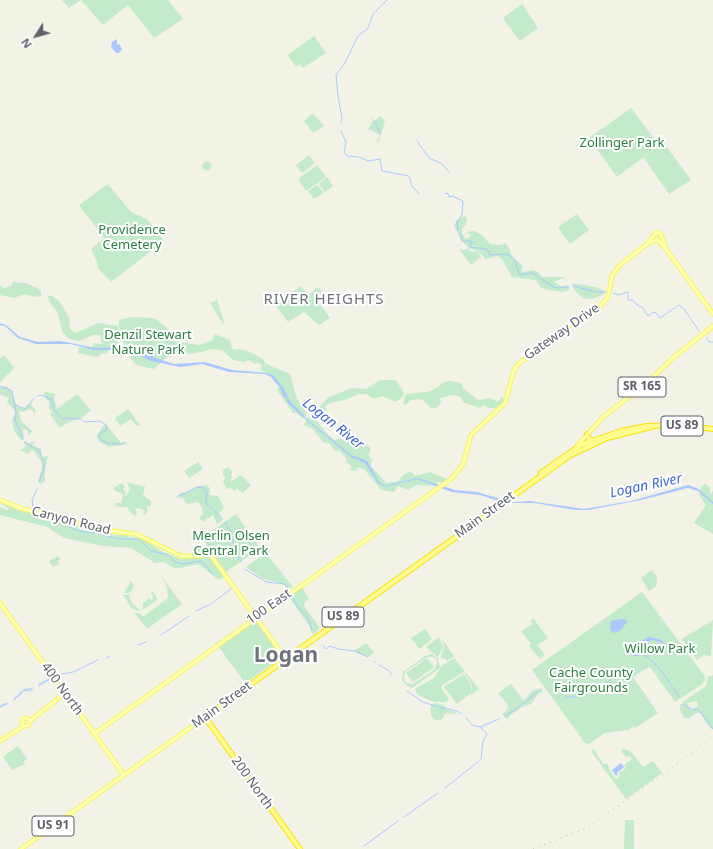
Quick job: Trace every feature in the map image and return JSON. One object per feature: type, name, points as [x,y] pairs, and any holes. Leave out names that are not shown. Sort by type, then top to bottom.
[{"type":"highway","name":"US 89","points":[[575,448],[592,440],[621,431],[647,426],[682,426],[713,429]]},
{"type":"highway","name":"US 89","points":[[569,456],[607,438],[652,427]]},
{"type":"highway","points":[[587,434],[589,439],[592,440]]},
{"type":"highway","name":"Main Street","points":[[205,717],[540,475],[569,456],[575,448]]},
{"type":"highway","name":"Main Street","points":[[540,475],[544,470],[575,448]]},
{"type":"highway","name":"200 North","points":[[205,717],[300,849]]},
{"type":"main road","points":[[666,249],[661,234],[658,232],[653,236],[666,249],[713,314]]},
{"type":"main road","name":"Gateway Drive","points":[[647,244],[653,236]]},
{"type":"main road","name":"Gateway Drive","points":[[446,483],[455,475],[462,465],[471,434],[505,403],[513,373],[517,365],[565,328],[582,320],[597,310],[608,297],[612,276],[618,266],[647,244],[662,238]]},
{"type":"main road","name":"Main Street","points":[[575,448],[604,416],[646,384],[674,357],[713,326]]},
{"type":"main road","name":"100 East","points":[[94,734],[295,589],[446,483]]},
{"type":"main road","name":"Canyon Road","points":[[0,500],[23,509],[60,516],[101,530],[136,534],[181,556],[200,556],[209,553],[256,617]]},
{"type":"main road","name":"400 North","points":[[0,603],[124,775]]},
{"type":"main road","points":[[256,617],[286,659]]},
{"type":"main road","points":[[0,741],[23,724],[23,719],[28,720],[65,693]]},
{"type":"main road","name":"Main Street","points":[[21,849],[205,717]]},
{"type":"main road","points":[[23,724],[29,725],[28,720]]},
{"type":"green space","points":[[62,0],[81,0],[69,8]]},
{"type":"green space","points":[[81,0],[168,0],[183,19],[154,38],[128,5],[103,25]]},
{"type":"green space","points":[[522,4],[538,28],[520,41],[503,18]]},
{"type":"green space","points":[[314,36],[326,53],[303,68],[300,64],[296,67],[288,55]]},
{"type":"green space","name":"Zollinger Park","points":[[631,108],[659,145],[663,142],[691,180],[669,194],[644,158],[656,148],[617,177],[591,141],[590,137]]},
{"type":"green space","points":[[313,113],[324,126],[313,133],[304,121]]},
{"type":"green space","points":[[369,113],[374,121],[381,116],[385,122],[378,143],[376,142],[380,135],[368,129],[373,121]]},
{"type":"green space","points":[[309,155],[315,163],[302,173],[296,165]]},
{"type":"green space","points":[[205,162],[209,162],[211,166],[209,170],[205,170],[203,168],[203,164]]},
{"type":"green space","points":[[317,165],[326,177],[306,191],[298,179]]},
{"type":"green space","points":[[327,177],[333,186],[325,192],[319,184]]},
{"type":"green space","name":"Providence Cemetery","points":[[108,184],[131,212],[147,219],[164,241],[111,282],[98,268],[91,249],[104,238],[79,205]]},
{"type":"green space","points":[[317,185],[324,193],[314,199],[308,191]]},
{"type":"green space","points":[[577,214],[589,230],[570,244],[558,227]]},
{"type":"green space","points":[[465,216],[467,218],[466,224],[462,229],[462,233],[466,239],[470,237],[471,234],[466,232],[474,231],[482,235],[490,244],[500,245],[506,243],[513,257],[523,266],[521,272],[533,270],[538,272],[542,277],[566,277],[554,282],[561,286],[568,285],[570,290],[563,292],[544,289],[540,287],[536,280],[512,277],[502,259],[497,256],[486,259],[478,251],[469,248],[462,241],[454,225],[458,219]]},
{"type":"green space","points":[[468,248],[472,252],[477,251],[481,257],[471,265],[459,249],[464,250]]},
{"type":"green space","points":[[13,282],[25,283],[37,288],[41,291],[41,296],[35,297],[25,294],[14,298],[0,295],[0,285],[4,288],[11,286]]},
{"type":"green space","points":[[572,283],[596,287],[604,291],[604,294],[592,299],[583,298],[574,290]]},
{"type":"green space","points":[[301,286],[308,295],[318,287],[322,292],[315,297],[330,318],[319,325],[304,312],[288,322],[276,306],[277,303]]},
{"type":"green space","points":[[48,296],[53,296],[60,302],[69,318],[70,329],[76,333],[98,323],[118,326],[119,332],[116,338],[119,346],[111,348],[106,354],[102,353],[98,357],[78,353],[79,347],[92,348],[93,343],[102,344],[100,335],[93,335],[79,341],[69,339],[62,331],[58,313],[49,301]]},
{"type":"green space","points":[[217,300],[224,322],[224,325],[210,303]]},
{"type":"green space","name":"Denzil Stewart Nature Park","points":[[132,317],[153,318],[157,320],[174,334],[174,341],[199,345],[213,340],[214,334],[230,340],[232,348],[250,352],[263,359],[265,363],[290,374],[297,399],[307,414],[303,419],[297,413],[293,413],[277,390],[280,385],[273,375],[261,371],[262,365],[257,362],[255,364],[249,360],[244,362],[233,360],[222,350],[211,349],[187,354],[172,352],[154,369],[136,365],[124,349],[124,343],[119,327],[119,320]]},
{"type":"green space","points":[[4,355],[14,368],[0,382],[0,358]]},
{"type":"green space","points":[[380,380],[396,380],[404,393],[403,396],[396,402],[382,396],[374,399],[366,394],[359,394],[345,400],[331,403],[324,407],[327,408],[326,411],[322,410],[323,408],[320,410],[318,408],[329,397],[352,388],[366,389]]},
{"type":"green space","points":[[450,381],[461,383],[464,389],[478,400],[491,398],[497,402],[502,397],[505,401],[495,408],[489,408],[484,405],[480,408],[463,402],[461,397],[453,395],[440,398],[441,402],[437,407],[432,409],[422,399],[411,400],[405,405],[403,403],[406,394],[427,392],[437,388],[444,382]]},
{"type":"green space","points":[[6,386],[12,391],[16,404],[24,409],[28,404],[31,404],[36,411],[33,413],[33,410],[29,409],[24,412],[19,411],[21,421],[32,431],[28,436],[28,431],[23,429],[24,439],[21,440],[14,431],[12,419],[15,414],[14,409],[7,403],[9,398],[0,394],[0,387]]},
{"type":"green space","points":[[44,393],[56,394],[54,398],[57,409],[77,394],[91,410],[81,418],[67,423],[60,428],[50,414],[52,412],[49,408],[49,401],[46,399]]},
{"type":"green space","points":[[128,409],[140,425],[137,426],[131,419],[120,426],[115,418]]},
{"type":"green space","points":[[315,413],[318,413],[315,418],[317,421],[328,435],[335,440],[339,438],[348,441],[354,448],[356,443],[369,446],[371,450],[368,455],[372,460],[371,466],[386,483],[399,481],[402,476],[411,471],[415,476],[430,472],[447,479],[444,482],[438,482],[437,486],[416,485],[408,490],[398,486],[394,492],[381,490],[365,470],[358,467],[356,471],[351,470],[351,466],[347,463],[346,458],[341,452],[334,450],[330,444],[323,442],[313,429],[304,425],[307,418]]},
{"type":"green space","points":[[105,423],[121,443],[125,441],[127,444],[109,447],[100,442],[96,437]]},
{"type":"green space","points":[[25,441],[27,443],[35,442],[32,445],[41,449],[42,457],[48,456],[45,470],[45,481],[40,484],[38,480],[42,469],[42,463],[34,451],[31,450],[28,454],[20,450],[26,446],[23,442]]},
{"type":"green space","points":[[198,462],[203,469],[189,478],[184,471]]},
{"type":"green space","points":[[228,467],[232,471],[231,482],[241,475],[251,485],[243,493],[236,488],[235,492],[231,488],[227,489],[223,481],[226,477],[223,476],[223,470]]},
{"type":"green space","points":[[127,482],[145,486],[143,495],[151,501],[151,506],[147,506],[148,510],[146,514],[143,515],[144,510],[138,508],[135,509],[137,513],[135,516],[129,511],[128,507],[117,507],[114,503],[121,503],[123,497],[122,493],[115,491],[113,488],[122,483],[125,487],[123,489],[126,492],[124,496],[126,496],[130,489]]},
{"type":"green space","points":[[706,484],[710,488],[710,494],[713,491],[713,534],[694,523],[706,505],[699,495],[701,487]]},
{"type":"green space","points":[[206,485],[210,488],[209,495],[218,496],[224,508],[219,515],[224,519],[217,524],[213,515],[203,522],[199,518],[203,514],[202,507],[198,502],[187,504],[183,498],[176,497],[181,492],[186,493],[198,486]]},
{"type":"green space","points":[[0,503],[21,511],[67,520],[72,527],[77,525],[115,535],[127,535],[129,537],[144,539],[159,550],[180,559],[195,557],[193,548],[199,543],[224,576],[219,580],[198,564],[174,568],[164,562],[155,563],[131,548],[103,546],[64,538],[47,527],[0,515],[0,507],[6,510],[9,509]]},
{"type":"green space","name":"Merlin Olsen Central Park","points":[[236,514],[260,548],[226,572],[202,538]]},
{"type":"green space","points":[[266,553],[293,587],[289,589],[284,584],[263,579],[246,567]]},
{"type":"green space","points":[[58,556],[60,559],[58,561],[59,564],[53,567],[49,561]]},
{"type":"green space","points":[[651,570],[657,577],[656,586],[649,591],[641,578]]},
{"type":"green space","points":[[161,576],[182,604],[147,629],[134,612],[141,614],[143,617],[168,598],[167,587]]},
{"type":"green space","points":[[131,581],[134,585],[132,590],[129,593],[124,593]]},
{"type":"green space","points":[[301,586],[309,599],[305,602],[304,606],[320,628],[314,634],[289,597]]},
{"type":"green space","points":[[151,589],[158,599],[143,610],[143,603],[149,598],[151,600],[153,599]]},
{"type":"green space","name":"Cache County Fairgrounds","points":[[642,592],[704,675],[705,680],[701,685],[675,702],[650,667],[640,672],[633,677],[658,713],[635,728],[633,727],[628,730],[605,733],[589,744],[585,743],[532,670]]},
{"type":"green space","points":[[123,594],[129,595],[132,603],[141,611],[132,609]]},
{"type":"green space","points":[[533,618],[548,638],[537,645],[545,655],[540,659],[529,646],[531,644],[521,631],[533,624],[530,621]]},
{"type":"green space","points":[[255,620],[282,657],[245,683],[219,647]]},
{"type":"green space","points":[[713,620],[711,656],[704,655],[697,660],[682,639]]},
{"type":"green space","points":[[425,629],[432,639],[419,649],[411,638]]},
{"type":"green space","points":[[439,637],[443,647],[438,657],[427,648],[427,646]]},
{"type":"green space","points":[[442,639],[454,656],[447,661],[445,658],[442,659],[441,656],[444,647]]},
{"type":"green space","points":[[366,643],[374,653],[368,657],[357,653],[355,650]]},
{"type":"green space","points":[[432,654],[438,658],[440,668],[412,688],[406,685],[402,680],[403,672],[425,656]],"holes":[[[427,657],[433,657],[436,659],[437,663],[435,669],[413,684],[406,683],[404,678],[405,672]]]},
{"type":"green space","points":[[427,658],[434,667],[413,682],[406,673]]},
{"type":"green space","points":[[454,658],[479,689],[471,695],[472,685],[464,672],[442,685],[441,688],[449,700],[446,702],[434,702],[418,695],[415,689],[434,678],[442,666]]},
{"type":"green space","points":[[464,674],[471,685],[471,693],[457,704],[444,687]]},
{"type":"green space","points":[[713,675],[713,729],[711,729],[700,713],[696,713],[689,718],[684,718],[680,709],[680,705],[684,701],[706,686],[708,677]],"holes":[[[697,701],[698,706],[691,710],[687,703]]]},
{"type":"green space","points":[[511,684],[524,701],[532,691],[541,688],[543,692],[538,694],[531,704],[522,707],[506,719],[502,714],[507,710],[508,705],[498,693]]},
{"type":"green space","points":[[434,703],[444,705],[448,710],[456,712],[457,714],[446,713],[441,720],[435,720],[431,716],[431,705]]},
{"type":"green space","points":[[18,746],[27,759],[23,762],[25,764],[12,770],[3,757]]},
{"type":"green space","points":[[623,748],[631,752],[643,767],[653,761],[662,773],[626,799],[591,751],[594,749],[603,764],[608,764],[609,769],[616,779],[620,776],[619,773],[626,768],[624,765],[632,759],[630,756],[627,757],[621,752]]},
{"type":"green space","points":[[625,820],[634,820],[634,849],[624,849]]},
{"type":"water","points":[[117,39],[117,45],[119,44],[122,49],[119,53],[116,53],[111,47],[112,42]]},
{"type":"water","points":[[0,323],[6,325],[20,337],[38,342],[60,341],[96,348],[119,347],[174,364],[205,362],[232,370],[268,373],[273,375],[284,389],[290,401],[308,420],[351,455],[367,461],[379,482],[385,486],[417,478],[455,490],[477,492],[501,499],[498,501],[480,495],[452,492],[417,479],[385,487],[378,483],[365,463],[351,457],[287,402],[287,398],[283,396],[281,389],[271,377],[265,374],[229,372],[202,364],[180,367],[151,361],[135,353],[122,350],[95,350],[70,344],[36,344],[18,338],[5,326],[0,325]]},
{"type":"water","points":[[688,485],[697,488],[713,502],[713,504],[698,491],[688,488],[641,500],[588,510],[575,510],[535,503],[506,503],[529,501],[584,509],[631,501]]},
{"type":"water","points":[[624,619],[627,622],[620,631],[613,633],[610,629],[611,621]]},
{"type":"water","points":[[648,637],[659,639],[666,644],[665,656],[665,644],[653,640],[643,643],[640,646],[641,653],[637,657],[630,654],[630,651],[636,644]]},
{"type":"water","points":[[621,763],[624,767],[617,773],[618,775],[616,776],[612,770]]},
{"type":"waterway","points":[[341,123],[342,118],[336,75],[345,63],[358,36],[368,28],[373,14],[387,0]]},
{"type":"waterway","points":[[375,122],[380,133]]},
{"type":"waterway","points":[[341,131],[346,142],[344,152],[347,156],[359,157],[368,161],[380,159],[382,171],[409,176],[412,186],[419,194]]},
{"type":"waterway","points":[[417,141],[429,158],[442,164],[449,172]]},
{"type":"waterway","points":[[445,194],[448,193],[449,197],[452,196],[463,201],[462,215],[457,222],[458,230]]},
{"type":"waterway","points":[[460,234],[462,241],[465,242],[468,240],[473,242],[470,244],[470,247],[487,249],[490,255],[506,254],[510,256],[515,261],[520,275],[533,273],[555,288],[569,287]]},
{"type":"waterway","points":[[573,286],[596,292],[605,292]]},
{"type":"waterway","points":[[613,293],[618,295],[628,292],[628,300],[633,300],[636,304],[643,308],[648,316],[653,312],[660,318],[679,305],[684,309],[699,331]]},
{"type":"waterway","points":[[707,338],[709,342],[713,342]]},
{"type":"waterway","points":[[0,386],[12,391],[16,413],[15,419],[23,439]]},
{"type":"waterway","points":[[38,396],[41,395],[51,399],[54,410],[62,418],[81,419],[84,422],[100,421],[106,425],[107,430],[100,433],[99,435],[101,440],[107,443],[123,444]]},
{"type":"waterway","points":[[15,405],[26,409],[34,398]]},
{"type":"waterway","points":[[25,442],[39,451],[44,462],[43,471],[39,482]]},
{"type":"waterway","points":[[179,496],[197,487],[204,488],[207,493],[207,504],[221,517]]},
{"type":"waterway","points":[[37,489],[32,500],[33,507],[37,510],[55,513]]},
{"type":"waterway","points":[[61,519],[69,527],[78,531],[97,533],[118,539],[138,539],[151,551],[169,555],[174,561],[181,564],[201,561],[213,574]]},
{"type":"waterway","points":[[225,522],[231,532],[235,550],[241,562]]},
{"type":"waterway","points":[[245,569],[266,582],[285,584],[288,588]]},
{"type":"waterway","points":[[196,611],[211,604],[231,589]]},
{"type":"waterway","points":[[292,596],[297,606],[308,618],[312,629]]},
{"type":"waterway","points":[[161,635],[189,616]]},
{"type":"waterway","points":[[138,645],[146,642]]},
{"type":"waterway","points":[[323,646],[326,649],[330,646],[338,649],[355,651],[368,657]]},
{"type":"waterway","points":[[640,653],[649,658],[660,669],[679,697]]},
{"type":"waterway","points":[[106,658],[110,656]]},
{"type":"waterway","points":[[57,675],[73,672],[98,660]]},
{"type":"waterway","points":[[379,665],[388,670],[392,675]]},
{"type":"waterway","points":[[566,697],[574,697],[598,688],[607,683],[616,674]]},
{"type":"waterway","points":[[39,684],[49,679]]},
{"type":"waterway","points":[[39,686],[50,679]]},
{"type":"waterway","points":[[14,699],[23,690],[32,688]]},
{"type":"waterway","points":[[14,700],[24,691],[33,690]]},
{"type":"waterway","points":[[505,716],[540,690]]},
{"type":"waterway","points":[[407,691],[423,702],[457,711],[462,714]]},
{"type":"waterway","points":[[0,706],[7,703]]},
{"type":"waterway","points":[[0,707],[7,704]]},
{"type":"waterway","points":[[683,704],[691,709],[699,710],[713,729]]},
{"type":"waterway","points":[[466,718],[472,725],[480,727],[499,719]]},
{"type":"waterway","points":[[480,727],[487,734],[483,741],[481,759]]},
{"type":"waterway","points":[[445,788],[479,761]]},
{"type":"waterway","points":[[404,817],[438,793]]},
{"type":"waterway","points":[[364,846],[398,821]]},
{"type":"railway","points":[[533,849],[587,828],[684,759],[713,735]]},
{"type":"district","name":"RIVER HEIGHTS","points":[[324,300]]},
{"type":"district","name":"Logan","points":[[286,656]]},
{"type":"water label","name":"Logan River","points":[[333,424]]},
{"type":"water label","name":"Logan River","points":[[646,486]]},
{"type":"park label","name":"Willow Park","points":[[660,649]]}]
